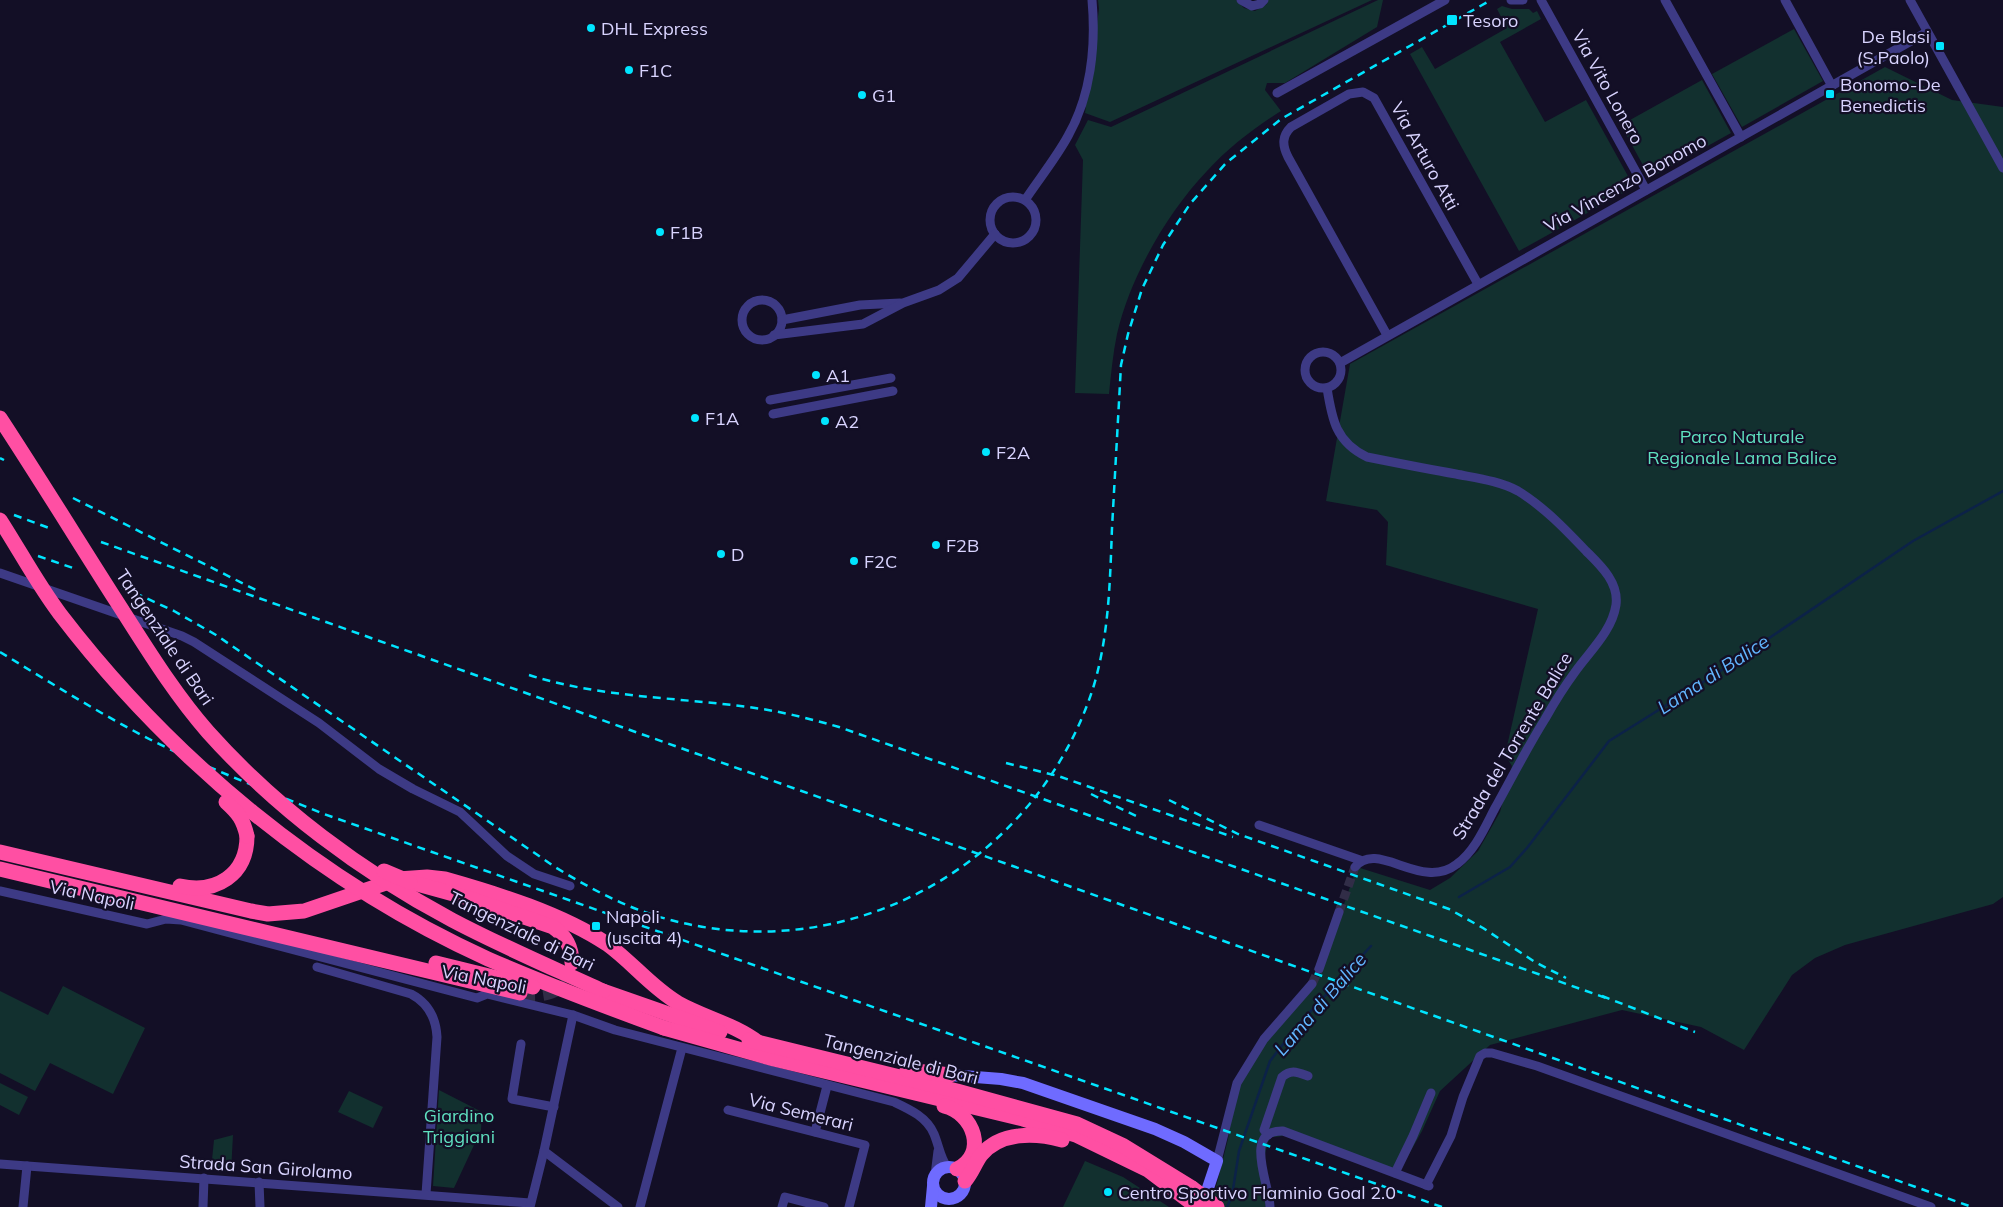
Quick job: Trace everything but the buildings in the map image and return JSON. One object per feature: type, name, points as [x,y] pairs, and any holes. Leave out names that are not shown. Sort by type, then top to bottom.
[{"type":"highway","name":"Tangenziale di Bari","points":[[0,418],[165,677],[208,732],[291,812],[369,870],[452,920],[604,991],[689,1022],[759,1043],[1046,1114],[1102,1134],[1142,1156],[1192,1188],[1217,1207]]},
{"type":"highway","name":"Tangenziale di Bari","points":[[0,520],[60,613],[134,702],[193,761],[252,813],[323,866],[400,912],[487,958],[598,1004],[664,1028],[774,1059],[830,1079],[1031,1121],[1076,1135],[1148,1170],[1197,1206]]},
{"type":"highway","points":[[0,844],[198,888],[224,881],[242,863],[247,851],[247,836],[244,824],[239,813],[199,777],[193,761]]},
{"type":"highway","points":[[328,841],[382,870],[410,882],[468,898],[553,927],[564,937],[570,947],[572,963]]},
{"type":"highway","points":[[0,852],[268,914],[304,911],[398,879],[428,877],[445,879],[548,914],[576,926],[610,946],[647,979],[677,1002],[744,1032],[759,1043]]},
{"type":"highway","points":[[0,861],[25,865],[518,982],[664,1028]]},
{"type":"highway","points":[[0,869],[520,993]]},
{"type":"highway","points":[[813,1057],[861,1060],[910,1071],[950,1075]]},
{"type":"highway","points":[[830,1079],[955,1109],[964,1116],[973,1132],[974,1151],[970,1160],[956,1173]]},
{"type":"highway","points":[[956,1173],[997,1142],[1026,1135],[1047,1136],[1064,1140],[1096,1153],[1129,1161]]},
{"type":"street","points":[[1025,200],[1069,135],[1079,112],[1091,69],[1094,29],[1092,0]]},
{"type":"street","points":[[1241,0],[1252,6],[1260,4],[1264,0]]},
{"type":"street","points":[[1277,93],[1445,0]]},
{"type":"street","points":[[1511,0],[1523,0]]},
{"type":"street","name":"Via Vito Lonero","points":[[1541,0],[1646,190]]},
{"type":"street","points":[[1665,0],[1741,137]]},
{"type":"street","points":[[1784,0],[1832,86]]},
{"type":"street","points":[[1910,0],[2003,168]]},
{"type":"street","name":"Via Vincenzo Bonomo","points":[[1340,363],[1927,32]]},
{"type":"street","name":"Via Arturo Atti","points":[[1387,335],[1284,150],[1283,142],[1291,127],[1356,92],[1363,92],[1374,98],[1478,284]]},
{"type":"street","points":[[1013,197],[1025,200],[1031,205],[1036,218],[1033,232],[1028,238],[1014,243],[1000,239],[995,234],[990,222],[990,216],[996,204],[1013,197]]},
{"type":"street","points":[[774,335],[781,326],[782,320],[779,310],[768,301],[751,303],[744,312],[742,321],[752,337],[764,339],[774,335],[864,324],[903,303],[939,290],[958,278],[995,234]]},
{"type":"street","points":[[782,320],[860,305],[903,303]]},
{"type":"street","points":[[1318,352],[1331,354],[1340,363],[1340,378],[1327,388],[1310,383],[1305,372],[1308,360],[1318,352]]},
{"type":"street","points":[[770,400],[891,378]]},
{"type":"street","name":"Strada del Torrente Balice","points":[[1259,825],[1358,864],[1373,857],[1422,873],[1436,872],[1455,866],[1466,856],[1480,835],[1564,687],[1607,629],[1616,605],[1613,586],[1603,568],[1543,509],[1516,490],[1491,481],[1367,457],[1353,450],[1342,439],[1330,407],[1327,388]]},
{"type":"street","points":[[773,414],[893,391]]},
{"type":"street","points":[[0,573],[182,636],[194,642],[319,723],[379,769],[412,789],[460,812],[507,856],[534,874],[570,886]]},
{"type":"street","name":"Via Napoli","points":[[0,892],[147,924],[166,919],[181,920],[478,998],[487,994],[573,1015],[615,1030],[682,1048],[830,1079],[911,1110],[924,1120],[934,1133],[938,1148],[956,1173]]},
{"type":"street","points":[[1319,969],[1339,912]]},
{"type":"street","points":[[318,967],[411,994],[420,999],[434,1018],[436,1037],[426,1194]]},
{"type":"street","points":[[1197,1206],[1217,1161],[1237,1083],[1264,1039],[1312,984]]},
{"type":"street","points":[[530,1205],[554,1107],[573,1015]]},
{"type":"street","points":[[521,1044],[512,1099],[554,1107]]},
{"type":"street","points":[[640,1207],[682,1048]]},
{"type":"street","points":[[1270,1207],[1269,1193],[1260,1157],[1263,1140],[1274,1131],[1283,1131],[1428,1186],[1451,1136],[1463,1097],[1480,1056],[1485,1053],[1492,1053],[1537,1066],[1930,1207]]},
{"type":"street","points":[[1268,1135],[1264,1130],[1282,1078],[1288,1072],[1296,1071],[1308,1076]]},
{"type":"street","points":[[950,1075],[1001,1079],[1023,1083],[1155,1130],[1184,1142],[1217,1161]]},
{"type":"street","points":[[814,1132],[830,1079]]},
{"type":"street","points":[[1395,1173],[1431,1093]]},
{"type":"street","name":"Via Semerari","points":[[728,1110],[865,1145],[850,1207]]},
{"type":"street","name":"Via Napoli","points":[[934,1181],[938,1148]]},
{"type":"street","points":[[544,1151],[618,1207]]},
{"type":"street","name":"Strada San Girolamo","points":[[0,1164],[426,1194],[530,1205]]},
{"type":"street","points":[[23,1207],[27,1166]]},
{"type":"street","points":[[931,1207],[934,1181],[938,1171],[956,1173],[965,1187],[958,1201],[955,1198],[946,1199],[937,1195],[934,1181]]},
{"type":"street","points":[[203,1207],[204,1178]]},
{"type":"street","points":[[258,1182],[260,1207]]},
{"type":"street","points":[[782,1207],[785,1197],[824,1207]]},
{"type":"green space","points":[[1098,0],[1236,0],[1244,8],[1255,11],[1267,4],[1268,0],[1372,0],[1110,122],[1085,113],[1099,9]]},
{"type":"green space","points":[[1378,0],[1383,0],[1377,27],[1285,83],[1267,83],[1265,90],[1281,111],[1242,139],[1207,171],[1164,226],[1141,268],[1123,312],[1117,334],[1109,394],[1075,393],[1083,160],[1075,145],[1088,120],[1111,127]]},
{"type":"green space","points":[[1502,6],[1512,9],[1529,9],[1533,13],[1537,11],[1541,19],[1500,42],[1545,122],[1586,100],[1634,187],[1519,251],[1410,54],[1422,47],[1435,69],[1507,28],[1497,9]]},
{"type":"green space","points":[[1794,29],[1823,81],[1742,127],[1712,74]]},
{"type":"green space","name":"Parco Naturale Regionale Lama Balice","points":[[1885,67],[1952,100],[2003,107],[2003,897],[1993,904],[1845,945],[1815,958],[1792,975],[1744,1050],[1701,1027],[1622,1010],[1490,1045],[1440,1091],[1422,1131],[1398,1174],[1289,1135],[1275,1137],[1270,1135],[1264,1158],[1272,1200],[1265,1207],[1211,1207],[1228,1139],[1235,1095],[1252,1058],[1289,1006],[1318,979],[1332,930],[1343,907],[1357,867],[1430,890],[1450,878],[1478,851],[1500,812],[1512,766],[1505,755],[1538,609],[1386,565],[1388,522],[1377,510],[1326,501],[1350,364]]},
{"type":"green space","points":[[1702,80],[1731,133],[1650,178],[1621,125]]},
{"type":"green space","points":[[63,986],[145,1028],[113,1094],[50,1063],[35,1091],[0,1073],[0,991],[48,1015]]},
{"type":"green space","points":[[0,1083],[28,1097],[19,1115],[0,1105]]},
{"type":"green space","name":"Giardino Triggiani","points":[[439,1090],[482,1112],[481,1130],[454,1188],[433,1186]]},
{"type":"green space","points":[[349,1091],[383,1107],[373,1128],[338,1112]]},
{"type":"green space","points":[[233,1135],[231,1172],[211,1170],[214,1140]]},
{"type":"green space","name":"Centro Sportivo Flaminio Goal 2.0","points":[[1085,1161],[1123,1177],[1169,1207],[1063,1207]]},
{"type":"waterway","name":"Lama di Balice","points":[[1459,897],[1510,867],[1527,848],[1609,741],[1713,676],[1913,541],[2003,491]]},
{"type":"waterway","name":"Lama di Balice","points":[[1227,1207],[1232,1196],[1239,1151],[1270,1061],[1298,1025],[1371,946]]},
{"type":"tunnel","points":[[1339,912],[1355,867]]},
{"type":"tunnel","points":[[1312,984],[1319,969]]},
{"type":"tunnel","points":[[520,993],[550,992],[565,982]]},
{"type":"railway","points":[[122,587],[174,611],[216,635],[555,867],[623,904],[667,919],[735,931],[802,929],[867,914],[927,888],[982,851],[1029,805],[1067,749],[1094,685],[1106,627],[1121,365],[1128,334],[1142,289],[1163,245],[1190,204],[1226,163],[1281,119],[1491,0]]},
{"type":"railway","points":[[0,458],[4,460]]},
{"type":"railway","points":[[73,498],[256,590]]},
{"type":"railway","points":[[14,515],[49,528]]},
{"type":"railway","points":[[101,542],[1972,1207]]},
{"type":"railway","points":[[38,556],[76,569]]},
{"type":"railway","points":[[0,652],[135,732],[218,771],[324,814],[1442,1207]]},
{"type":"railway","points":[[529,675],[586,689],[772,711],[839,727],[1606,998]]},
{"type":"railway","points":[[1006,763],[1058,776],[1233,837]]},
{"type":"railway","points":[[1091,794],[1136,816]]},
{"type":"railway","points":[[1169,800],[1238,834],[1449,909],[1483,928],[1535,962],[1566,978]]},
{"type":"railway","points":[[1602,996],[1695,1032]]},
{"type":"place","name":"Tesoro","points":[[1452,20]]},
{"type":"place","name":"DHL Express","points":[[591,28]]},
{"type":"place","name":"De Blasi (S.Paolo)","points":[[1940,46]]},
{"type":"place","name":"F1C","points":[[629,70]]},
{"type":"place","name":"Bonomo-De Benedictis","points":[[1830,94]]},
{"type":"place","name":"G1","points":[[862,95]]},
{"type":"place","name":"F1B","points":[[660,232]]},
{"type":"place","name":"A1","points":[[816,375]]},
{"type":"place","name":"F1A","points":[[695,418]]},
{"type":"place","name":"A2","points":[[825,421]]},
{"type":"place","name":"F2A","points":[[986,452]]},
{"type":"place","name":"F2B","points":[[936,545]]},
{"type":"place","name":"D","points":[[721,554]]},
{"type":"place","name":"F2C","points":[[854,561]]},
{"type":"place","name":"Napoli (uscita 4)","points":[[596,926]]},
{"type":"place","name":"Centro Sportivo Flaminio Goal 2.0","points":[[1108,1192]]}]
